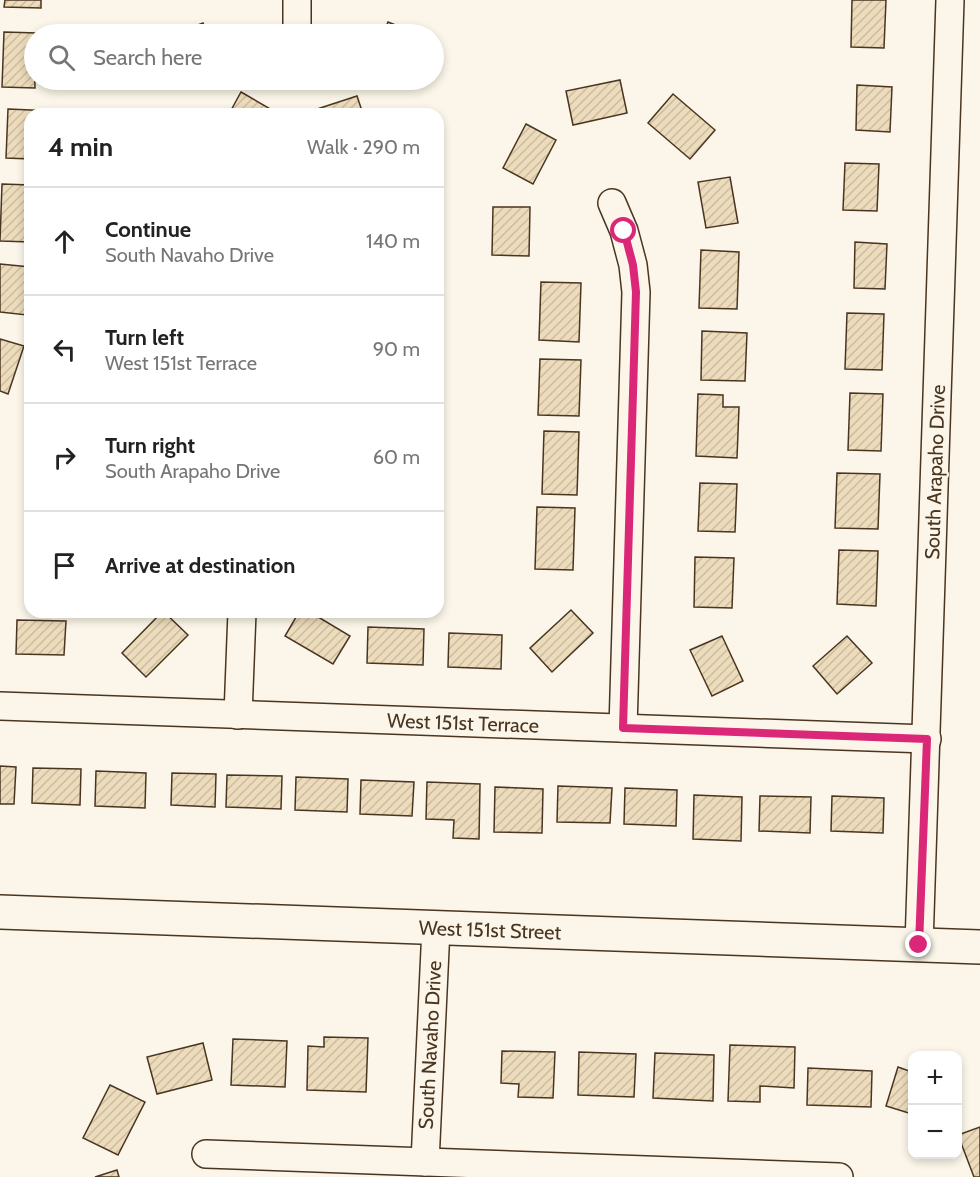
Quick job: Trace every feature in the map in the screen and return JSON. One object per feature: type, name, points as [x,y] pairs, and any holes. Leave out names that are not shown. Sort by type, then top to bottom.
[{"type":"main road","name":"West 151st Street","points":[[0,912],[980,947]]},
{"type":"street","name":"South Arapaho Drive","points":[[919,945],[950,0]]},
{"type":"street","points":[[612,203],[624,231],[633,265],[636,292],[623,728]]},
{"type":"street","points":[[238,715],[242,618]]},
{"type":"street","name":"West 151st Terrace","points":[[0,706],[927,739]]},
{"type":"street","name":"South Navaho Drive","points":[[425,1162],[436,928]]},
{"type":"street","points":[[206,1154],[839,1177]]},
{"type":"building","points":[[5,0],[41,0],[41,8],[4,7]]},
{"type":"building","points":[[852,0],[886,0],[884,48],[851,47]]},
{"type":"building","points":[[4,32],[24,33],[24,88],[2,87]]},
{"type":"building","points":[[620,80],[627,113],[573,125],[566,91]]},
{"type":"building","points":[[857,85],[892,87],[890,132],[856,130]]},
{"type":"building","points":[[241,92],[269,108],[232,108]]},
{"type":"building","points":[[673,94],[715,130],[690,159],[648,123]]},
{"type":"building","points":[[357,96],[361,108],[320,108]]},
{"type":"building","points":[[8,109],[24,110],[24,159],[6,158]]},
{"type":"building","points":[[526,124],[556,140],[533,184],[503,168]]},
{"type":"building","points":[[845,163],[879,164],[877,211],[843,210]]},
{"type":"building","points":[[730,177],[738,223],[706,228],[698,182]]},
{"type":"building","points":[[2,184],[24,185],[24,242],[0,241]]},
{"type":"building","points":[[493,207],[530,207],[529,256],[492,255]]},
{"type":"building","points":[[855,242],[887,244],[885,289],[854,288]]},
{"type":"building","points":[[701,250],[739,252],[737,309],[699,308]]},
{"type":"building","points":[[0,264],[24,266],[24,315],[0,312]]},
{"type":"building","points":[[541,282],[581,283],[579,342],[539,340]]},
{"type":"building","points":[[847,313],[884,314],[882,370],[845,369]]},
{"type":"building","points":[[702,331],[747,333],[745,381],[701,380]]},
{"type":"building","points":[[0,339],[24,346],[8,394],[0,391]]},
{"type":"building","points":[[540,359],[581,360],[579,416],[538,415]]},
{"type":"building","points":[[850,393],[883,394],[881,451],[848,450]]},
{"type":"building","points":[[698,394],[723,395],[723,407],[739,407],[737,458],[696,456]]},
{"type":"building","points":[[544,431],[579,432],[577,495],[542,494]]},
{"type":"building","points":[[837,473],[880,474],[878,529],[835,528]]},
{"type":"building","points":[[700,483],[737,484],[735,532],[698,531]]},
{"type":"building","points":[[537,507],[575,508],[573,570],[535,569]]},
{"type":"building","points":[[839,550],[878,551],[876,606],[837,604]]},
{"type":"building","points":[[695,557],[734,558],[732,608],[694,607]]},
{"type":"building","points":[[571,610],[593,633],[552,672],[530,648]]},
{"type":"building","points":[[156,618],[170,618],[188,635],[146,677],[122,653]]},
{"type":"building","points":[[296,618],[320,618],[350,636],[333,664],[285,636]]},
{"type":"building","points":[[17,620],[66,621],[64,655],[16,654]]},
{"type":"building","points":[[368,627],[424,629],[423,665],[367,663]]},
{"type":"building","points":[[449,633],[502,635],[501,669],[448,667]]},
{"type":"building","points":[[722,636],[743,681],[712,696],[690,650]]},
{"type":"building","points":[[847,636],[872,663],[837,694],[813,666]]},
{"type":"building","points":[[0,766],[16,767],[14,804],[0,804]]},
{"type":"building","points":[[33,768],[81,769],[80,805],[32,803]]},
{"type":"building","points":[[96,771],[146,773],[145,808],[95,806]]},
{"type":"building","points":[[172,773],[216,774],[215,807],[171,805]]},
{"type":"building","points":[[227,775],[282,776],[281,809],[226,807]]},
{"type":"building","points":[[296,777],[348,779],[347,812],[295,810]]},
{"type":"building","points":[[361,780],[414,782],[412,816],[360,814]]},
{"type":"building","points":[[427,782],[480,784],[479,839],[453,838],[454,820],[426,819]]},
{"type":"building","points":[[558,786],[612,788],[610,823],[557,822]]},
{"type":"building","points":[[495,787],[543,789],[542,833],[494,832]]},
{"type":"building","points":[[625,788],[677,790],[676,826],[624,824]]},
{"type":"building","points":[[694,795],[742,797],[741,841],[693,839]]},
{"type":"building","points":[[760,796],[811,797],[810,833],[759,831]]},
{"type":"building","points":[[832,796],[884,798],[883,833],[831,831]]},
{"type":"building","points":[[324,1037],[368,1038],[366,1092],[307,1090],[308,1046],[324,1047]]},
{"type":"building","points":[[233,1039],[287,1041],[285,1087],[231,1085]]},
{"type":"building","points":[[203,1043],[212,1080],[157,1094],[147,1057]]},
{"type":"building","points":[[730,1045],[795,1047],[794,1088],[760,1086],[760,1102],[728,1101]]},
{"type":"building","points":[[502,1051],[555,1052],[553,1098],[518,1097],[519,1084],[501,1083]]},
{"type":"building","points":[[579,1052],[636,1054],[634,1097],[578,1095]]},
{"type":"building","points":[[655,1053],[714,1055],[713,1101],[653,1098]]},
{"type":"building","points":[[898,1067],[908,1071],[908,1113],[886,1106]]},
{"type":"building","points":[[808,1068],[872,1071],[871,1107],[807,1105]]},
{"type":"building","points":[[110,1085],[145,1102],[118,1155],[83,1138]]},
{"type":"building","points":[[980,1127],[980,1177],[974,1177],[962,1146],[962,1134]]},
{"type":"building","points":[[117,1170],[119,1177],[95,1177]]},
{"type":"route","points":[[624,231],[633,265],[636,292],[623,728],[927,739],[919,945]]}]
